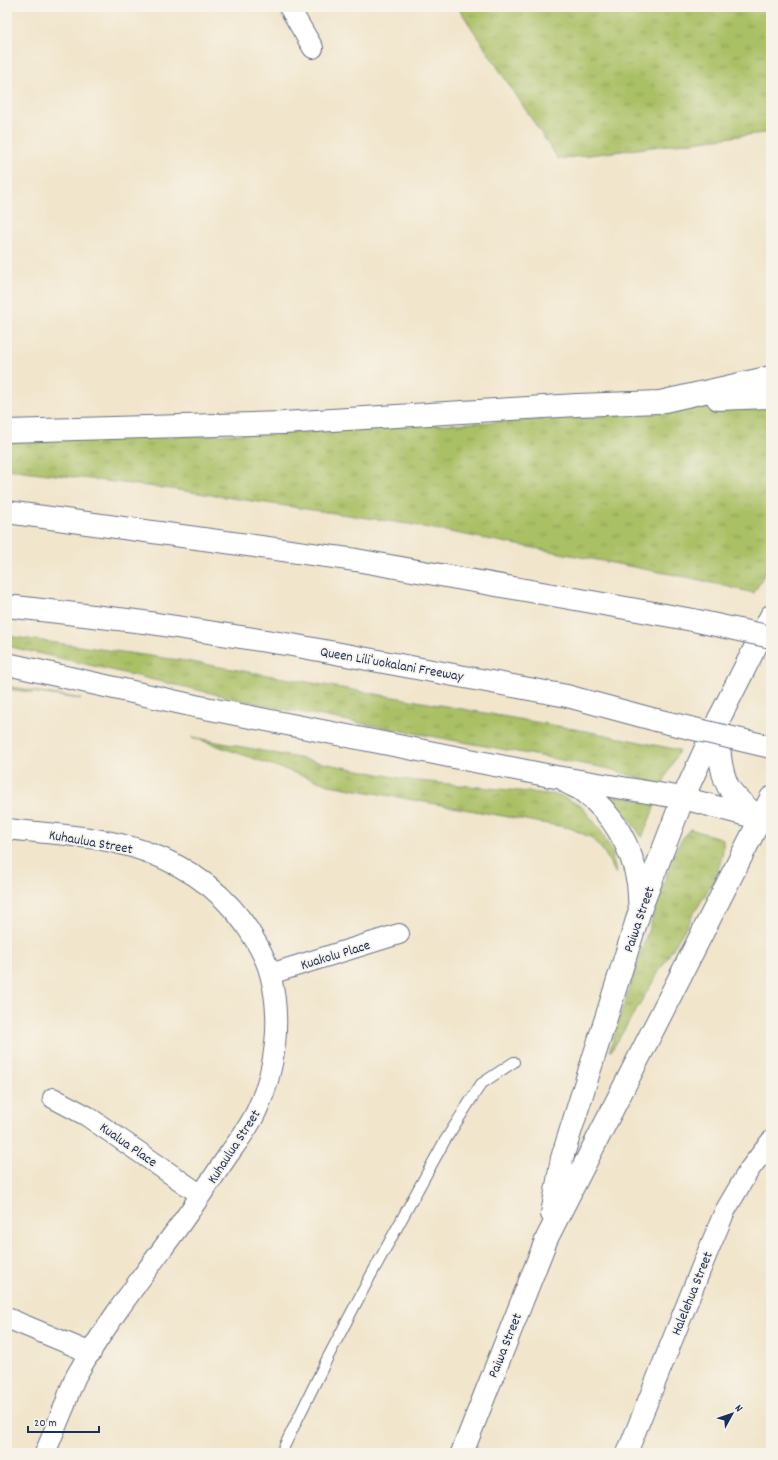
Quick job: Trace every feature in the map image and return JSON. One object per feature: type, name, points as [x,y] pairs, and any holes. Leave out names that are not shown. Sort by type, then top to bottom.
[{"type":"main road","points":[[660,402],[771,377]]},
{"type":"main road","points":[[7,431],[283,423],[577,405],[771,397]]},
{"type":"main road","points":[[7,512],[356,560],[693,620],[771,637]]},
{"type":"main road","name":"Queen Liliʻuokalani Freeway","points":[[7,606],[144,622],[299,646],[567,696],[656,720],[771,747]]},
{"type":"main road","name":"Paiwa Street","points":[[547,1238],[562,1158],[640,910],[683,798],[719,719],[771,616]]},
{"type":"main road","points":[[7,664],[195,706],[556,777],[683,798],[766,820]]},
{"type":"main road","points":[[719,719],[722,766],[728,786],[737,798],[766,820]]},
{"type":"main road","points":[[556,777],[583,791],[599,804],[618,830],[634,864],[638,884],[640,910]]},
{"type":"main road","name":"Paiwa Street","points":[[462,1453],[547,1238],[766,820],[771,798]]},
{"type":"street","points":[[289,7],[313,48]]},
{"type":"street","name":"Kuhaulua Street","points":[[7,829],[110,841],[144,850],[173,862],[206,882],[230,904],[248,927],[263,955],[270,974],[275,1007],[276,1032],[272,1064],[267,1086],[257,1112],[202,1195],[124,1302],[75,1378],[45,1453]]},
{"type":"street","name":"Kuakolu Place","points":[[270,974],[399,934]]},
{"type":"street","name":"Kualua Place","points":[[54,1098],[88,1116],[202,1195]]},
{"type":"street","name":"Halelehua Street","points":[[627,1453],[725,1211],[749,1170],[771,1141]]},
{"type":"street","points":[[7,1318],[91,1353]]},
{"type":"lane","points":[[281,1453],[328,1357],[444,1142],[481,1084],[514,1062]]},
{"type":"green space","points":[[458,7],[771,7],[771,132],[558,159]]},
{"type":"green space","points":[[737,405],[771,408],[771,562],[754,593],[691,578],[408,524],[171,489],[7,469],[7,439],[191,436],[558,419]]},
{"type":"green space","points":[[7,636],[186,661],[591,732],[679,750],[662,785],[610,769],[267,706],[7,646]]},
{"type":"green space","points":[[7,686],[81,699],[7,689]]},
{"type":"green space","points":[[192,737],[409,780],[559,795],[581,806],[600,829],[612,851],[616,874],[604,852],[592,838],[570,828],[329,785]]},
{"type":"green space","points":[[607,795],[656,803],[642,838],[626,815]]},
{"type":"green space","points":[[690,829],[723,839],[722,855],[718,870],[714,880],[610,1051],[627,994],[670,864],[679,844]]}]
